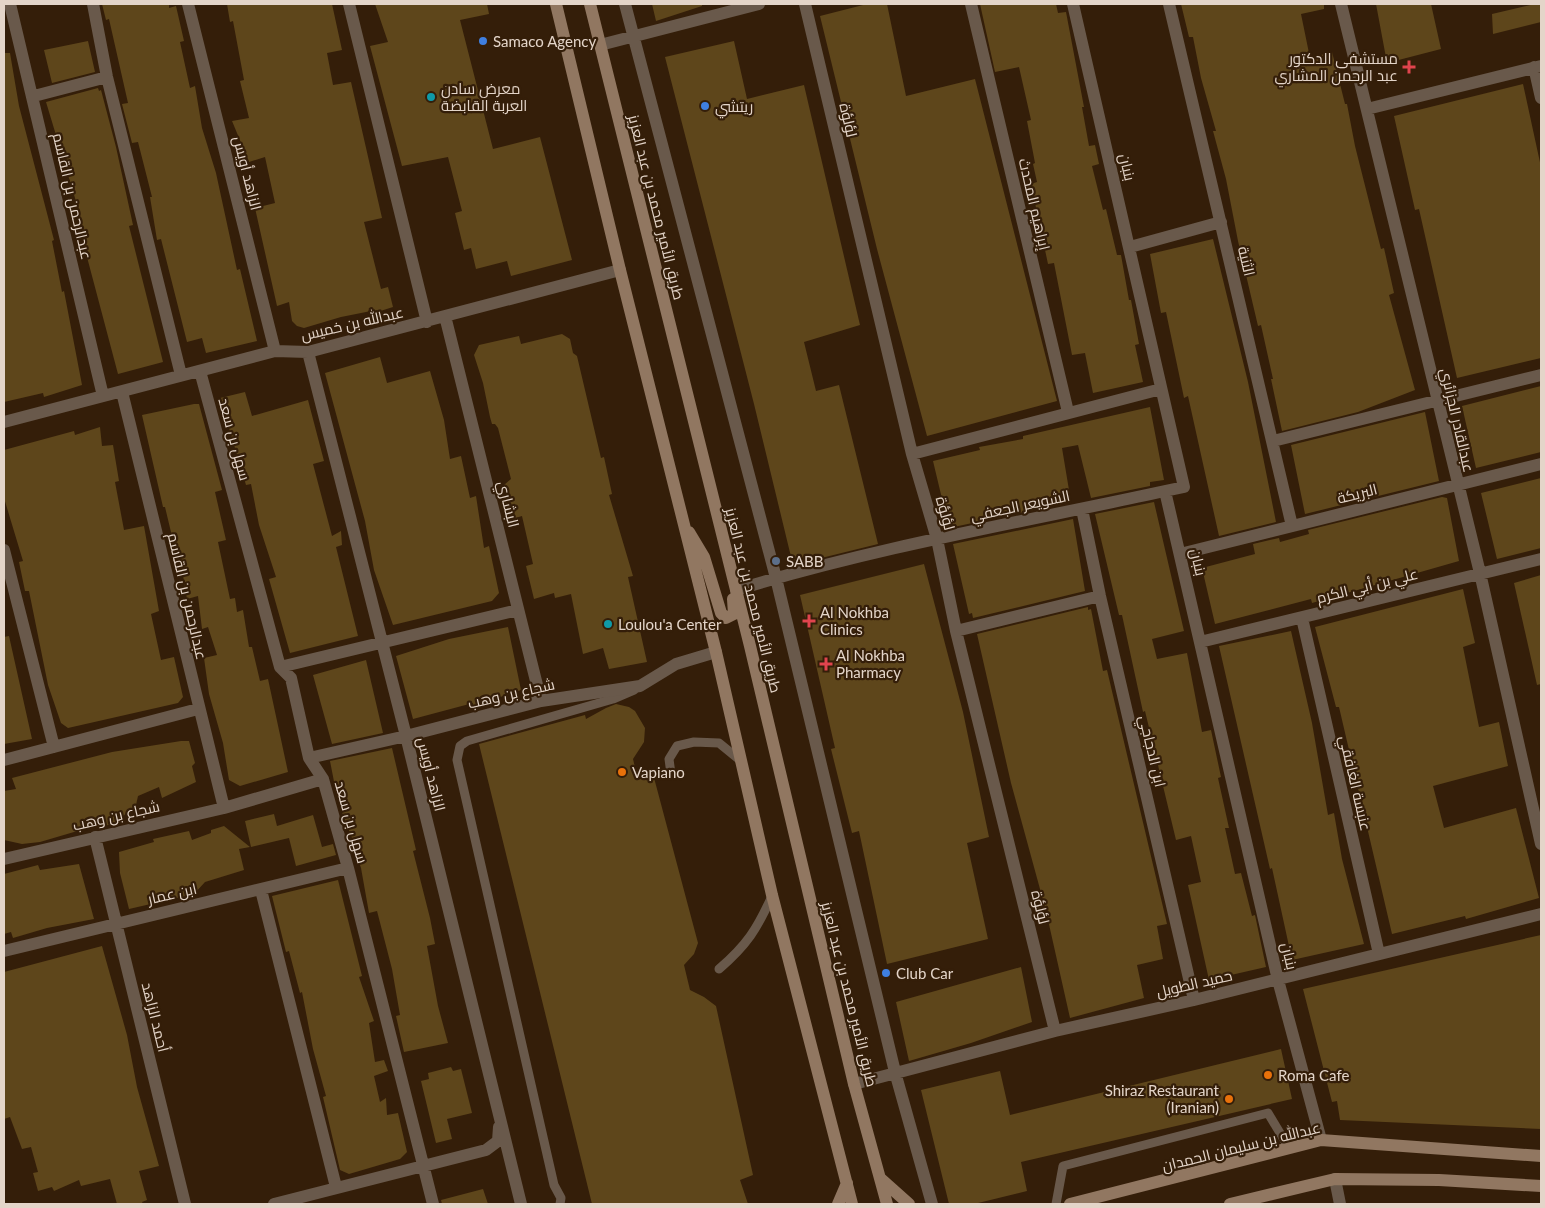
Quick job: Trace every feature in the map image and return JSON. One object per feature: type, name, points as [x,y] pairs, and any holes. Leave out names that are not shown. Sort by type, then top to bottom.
[{"type":"main road","points":[[556,4],[620,270],[716,652],[772,895],[852,1204]]},
{"type":"main road","name":"طريق الأمير محمد بن عبد العزيز","points":[[590,4],[736,590],[854,1084],[888,1204]]},
{"type":"main road","points":[[684,526],[704,556],[721,613],[726,618],[734,614],[733,601],[736,590]]},
{"type":"main road","name":"عبدالله بن سليمان الحمدان","points":[[1070,1204],[1321,1140],[1541,1156]]},
{"type":"main road","points":[[881,1179],[909,1204]]},
{"type":"main road","points":[[1230,1204],[1335,1179],[1439,1180],[1541,1186]]},
{"type":"main road","points":[[838,1204],[847,1183]]},
{"type":"street","name":"عبدالرحمن بن القاسم","points":[[10,4],[34,96],[103,396]]},
{"type":"street","points":[[93,4],[107,77],[181,375]]},
{"type":"street","name":"الزاهد أويس","points":[[188,4],[275,351]]},
{"type":"street","points":[[349,4],[427,322]]},
{"type":"street","points":[[625,4],[776,578],[895,1072],[932,1204]]},
{"type":"street","points":[[600,45],[634,38],[759,4]]},
{"type":"street","name":"لؤلؤة","points":[[805,4],[912,454],[937,539],[956,631],[1055,1031]]},
{"type":"street","name":"إبراهيم المحدث","points":[[971,4],[1068,412]]},
{"type":"street","name":"بنبان","points":[[1073,4],[1184,487],[1165,491],[1278,980],[1321,1140]]},
{"type":"street","name":"الثنية","points":[[1169,4],[1292,526]]},
{"type":"street","name":"عبدالقادر الجزائري","points":[[1341,4],[1480,573],[1541,844]]},
{"type":"street","points":[[1367,109],[1538,67],[1541,98]]},
{"type":"street","points":[[34,96],[107,77]]},
{"type":"street","points":[[1130,247],[1221,222]]},
{"type":"street","name":"عبدالله بن خميس","points":[[4,422],[275,351],[308,352],[620,270]]},
{"type":"street","name":"البشاري","points":[[445,316],[541,701]]},
{"type":"street","name":"الزاهد أويس","points":[[308,352],[406,736],[521,1204]]},
{"type":"street","name":"سهل بن سعد","points":[[200,371],[280,667],[291,678],[309,758],[323,779],[348,868],[432,1204]]},
{"type":"street","points":[[1273,441],[1438,402],[1541,375]]},
{"type":"street","points":[[912,454],[1161,389]]},
{"type":"street","name":"عبدالرحمن بن القاسم","points":[[122,392],[224,808]]},
{"type":"street","name":"البريكة","points":[[1180,554],[1541,464]]},
{"type":"street","name":"الشويعر الجعفي","points":[[736,590],[776,578],[937,539],[1165,491]]},
{"type":"street","name":"ابن الدجاجي","points":[[1082,509],[1100,596],[1194,1000]]},
{"type":"street","points":[[4,550],[54,747]]},
{"type":"street","name":"علي بن أبي الكرم","points":[[1200,642],[1541,558]]},
{"type":"street","points":[[956,631],[1100,596]]},
{"type":"street","points":[[280,667],[382,641],[518,610]]},
{"type":"street","name":"عنبسة الغافقي","points":[[1302,618],[1379,954]]},
{"type":"street","name":"شجاع بن وهب","points":[[309,758],[406,736],[541,701],[640,686],[676,664],[716,652]]},
{"type":"street","points":[[4,760],[198,708]]},
{"type":"street","name":"شجاع بن وهب","points":[[4,859],[224,808],[323,779]]},
{"type":"street","name":"أحمد الزاهد","points":[[95,837],[185,1204]]},
{"type":"street","name":"ابن عمار","points":[[4,951],[116,922],[261,890],[348,868]]},
{"type":"street","points":[[261,890],[336,1188]]},
{"type":"street","name":"حميد الطويل","points":[[854,1084],[1055,1031],[1278,980],[1541,914]]},
{"type":"street","points":[[274,1204],[486,1150],[498,1141],[500,1122]]},
{"type":"street","points":[[1335,1179],[1340,1204]]},
{"type":"lane","points":[[560,1204],[561,1198],[554,1185],[457,760],[460,746],[467,741],[613,699],[640,686]]},
{"type":"lane","points":[[671,774],[669,759],[677,746],[694,742],[719,743],[741,761]]},
{"type":"lane","points":[[719,969],[742,949],[758,926],[772,895]]},
{"type":"lane","points":[[1056,1204],[1063,1166],[1268,1113],[1289,1148]]},
{"type":"building","points":[[102,4],[169,4],[169,8],[176,6],[184,41],[180,42],[190,88],[195,86],[202,128],[216,173],[237,270],[240,269],[257,341],[206,353],[202,338],[187,342],[161,239],[157,240],[150,197],[152,197],[138,142],[132,143],[122,104],[128,103],[109,19],[106,20]]},
{"type":"building","points":[[227,4],[332,4],[342,50],[327,53],[333,85],[351,82],[382,218],[364,222],[381,289],[388,287],[393,307],[371,314],[371,311],[341,317],[304,328],[297,326],[292,321],[289,302],[277,306],[255,208],[275,203],[265,157],[249,162],[232,121],[249,118],[240,81],[244,80],[233,21],[230,22]]},
{"type":"building","points":[[375,4],[487,4],[489,14],[460,20],[493,149],[540,137],[572,260],[511,276],[507,261],[476,269],[471,248],[464,250],[455,213],[462,211],[448,157],[402,166],[370,46],[388,42]]},
{"type":"building","points":[[652,4],[702,4],[702,6],[656,21]]},
{"type":"building","points":[[867,4],[887,4],[906,96],[975,79],[1057,401],[927,436],[877,249],[820,16]]},
{"type":"building","points":[[980,4],[1056,4],[1058,13],[1066,12],[1084,107],[1082,107],[1089,146],[1095,145],[1099,164],[1092,166],[1103,210],[1106,209],[1117,255],[1121,255],[1139,344],[1135,345],[1143,382],[1093,393],[1085,353],[1072,355],[1054,263],[1048,264],[1031,184],[1037,182],[1027,121],[1031,120],[1019,67],[995,72]]},
{"type":"building","points":[[1181,4],[1324,4],[1324,9],[1301,14],[1310,58],[1332,52],[1345,104],[1347,104],[1355,146],[1381,249],[1384,248],[1394,293],[1389,295],[1415,390],[1358,412],[1282,431],[1261,325],[1258,326],[1226,179],[1213,131],[1216,131],[1201,78],[1193,37],[1189,37]]},
{"type":"building","points":[[1376,4],[1431,4],[1441,49],[1387,63]]},
{"type":"building","points":[[1541,4],[1541,22],[1493,34],[1492,14]]},
{"type":"building","points":[[88,41],[95,72],[52,83],[44,50]]},
{"type":"building","points":[[734,41],[747,99],[804,85],[860,325],[804,342],[816,391],[839,385],[878,544],[793,565],[754,404],[665,57]]},
{"type":"building","points":[[4,53],[10,53],[19,106],[54,240],[52,241],[62,292],[64,291],[82,385],[44,397],[43,393],[4,402]]},
{"type":"building","points":[[1523,84],[1541,167],[1541,358],[1457,378],[1419,209],[1415,210],[1394,116]]},
{"type":"building","points":[[98,88],[99,91],[101,90],[116,147],[133,225],[129,226],[163,362],[118,374],[83,242],[75,198],[46,102]]},
{"type":"building","points":[[1213,239],[1248,382],[1276,522],[1219,536],[1188,396],[1184,398],[1166,312],[1161,313],[1150,254]]},
{"type":"building","points":[[562,334],[570,339],[573,353],[577,356],[601,458],[604,457],[612,494],[609,495],[633,576],[628,577],[647,662],[609,669],[603,648],[583,654],[571,594],[555,598],[554,593],[534,599],[526,566],[533,564],[522,516],[512,519],[504,485],[511,479],[498,428],[495,424],[492,424],[483,383],[474,355],[479,345],[519,336],[521,344]]},
{"type":"building","points":[[380,357],[387,383],[430,371],[444,420],[450,459],[461,456],[470,498],[476,496],[484,548],[489,546],[499,593],[492,601],[393,625],[374,570],[365,521],[325,373]]},
{"type":"building","points":[[1541,386],[1541,452],[1476,468],[1462,406]]},
{"type":"building","points":[[245,392],[252,416],[308,400],[324,461],[313,464],[332,536],[341,531],[342,545],[336,547],[358,636],[290,653],[269,579],[276,577],[259,525],[251,484],[246,485],[220,398]]},
{"type":"building","points":[[199,404],[222,490],[215,492],[226,540],[218,542],[230,599],[235,598],[237,612],[243,610],[249,647],[252,647],[260,681],[268,679],[288,772],[240,786],[229,780],[223,743],[209,694],[204,658],[217,655],[208,627],[202,629],[198,596],[187,599],[179,552],[176,553],[165,507],[163,507],[142,415]]},
{"type":"building","points":[[1150,407],[1164,480],[1150,482],[1150,486],[1091,498],[1078,445],[1062,448],[1071,502],[949,528],[933,461],[980,450],[979,447],[1023,439],[1023,436]]},
{"type":"building","points":[[1425,412],[1439,481],[1305,514],[1291,445]]},
{"type":"building","points":[[100,427],[102,446],[113,445],[119,481],[115,482],[124,530],[144,526],[159,611],[151,614],[161,660],[174,657],[183,697],[178,703],[68,728],[61,723],[48,685],[29,591],[25,591],[19,562],[23,561],[4,498],[4,450],[74,431],[75,435]]},
{"type":"building","points":[[1541,478],[1541,548],[1497,559],[1481,493]]},
{"type":"building","points":[[1442,497],[1447,498],[1459,561],[1312,603],[1311,599],[1215,624],[1202,568],[1255,554],[1253,544],[1279,538],[1280,542],[1309,534],[1308,530]]},
{"type":"building","points":[[1154,502],[1184,631],[1152,639],[1157,659],[1187,653],[1202,732],[1211,730],[1221,777],[1218,778],[1229,828],[1225,828],[1235,874],[1241,873],[1252,916],[1255,915],[1266,967],[1209,980],[1188,885],[1201,882],[1191,836],[1176,840],[1145,711],[1143,712],[1122,615],[1119,615],[1095,514]]},
{"type":"building","points":[[1073,519],[1085,591],[973,618],[972,613],[969,614],[953,544]]},
{"type":"building","points":[[924,564],[963,712],[989,837],[967,843],[988,939],[887,964],[859,831],[852,833],[831,749],[835,748],[800,595]]},
{"type":"building","points":[[1541,575],[1541,684],[1537,685],[1514,583]]},
{"type":"building","points":[[1463,589],[1475,643],[1463,647],[1479,727],[1499,722],[1508,766],[1433,786],[1444,828],[1516,808],[1539,898],[1466,919],[1465,916],[1392,934],[1339,707],[1336,707],[1315,627]]},
{"type":"building","points":[[1088,607],[1088,610],[1091,609],[1103,671],[1107,670],[1167,924],[1157,926],[1163,959],[1137,965],[1144,998],[1070,1018],[1046,911],[1011,783],[977,634]]},
{"type":"building","points":[[508,627],[521,690],[473,706],[473,703],[413,719],[396,656],[449,639]]},
{"type":"building","points":[[1291,631],[1312,723],[1328,815],[1334,813],[1342,859],[1364,944],[1292,960],[1219,646]]},
{"type":"building","points":[[9,636],[32,739],[4,744],[4,637]]},
{"type":"building","points":[[366,660],[383,733],[332,744],[313,675]]},
{"type":"building","points":[[616,704],[629,707],[635,711],[645,728],[644,742],[633,759],[638,780],[653,774],[698,943],[694,954],[684,965],[690,990],[716,1006],[753,1175],[740,1180],[748,1204],[592,1204],[479,744],[585,715],[586,719]]},
{"type":"building","points":[[189,741],[195,763],[192,766],[196,782],[162,798],[159,787],[138,796],[136,805],[118,823],[74,832],[40,842],[22,844],[4,840],[4,791],[16,789],[12,778],[112,752]]},
{"type":"building","points":[[392,748],[416,850],[413,851],[435,944],[427,946],[438,1006],[448,1043],[404,1052],[396,1016],[400,1015],[392,969],[377,911],[369,913],[361,868],[355,850],[352,851],[348,839],[352,838],[338,802],[330,761]]},
{"type":"building","points":[[274,814],[277,826],[313,815],[322,847],[333,844],[336,855],[296,866],[289,838],[251,847],[245,821]]},
{"type":"building","points":[[224,826],[250,847],[239,849],[244,870],[205,882],[194,894],[129,909],[120,873],[119,852],[154,842],[153,839],[189,831],[192,840],[211,833],[211,830]]},
{"type":"building","points":[[79,864],[94,919],[47,928],[13,938],[11,932],[4,934],[4,874],[38,865],[40,870]]},
{"type":"building","points":[[338,880],[362,976],[359,977],[374,1021],[369,1023],[375,1062],[384,1060],[388,1071],[374,1076],[380,1102],[386,1098],[387,1115],[398,1113],[407,1152],[400,1159],[349,1174],[340,1170],[323,1097],[326,1096],[313,1049],[302,992],[300,993],[289,951],[286,952],[272,896]]},
{"type":"building","points":[[1541,935],[1541,1129],[1340,1120],[1337,1101],[1332,1102],[1303,989]]},
{"type":"building","points":[[102,946],[127,1035],[137,1087],[159,1166],[139,1171],[147,1200],[142,1202],[143,1204],[117,1204],[110,1179],[81,1186],[79,1180],[54,1191],[52,1187],[38,1191],[33,1173],[38,1172],[31,1147],[22,1149],[10,1117],[4,1119],[4,972]]},
{"type":"building","points":[[1021,967],[1032,1022],[971,1043],[909,1061],[896,1002]]},
{"type":"building","points":[[1281,1049],[1292,1099],[1021,1162],[1027,1191],[974,1204],[949,1204],[921,1090],[1000,1071],[1010,1115]]},
{"type":"building","points":[[451,1067],[453,1071],[461,1069],[472,1113],[447,1119],[452,1139],[436,1143],[421,1081],[429,1079],[428,1073]]},
{"type":"building","points":[[483,1189],[488,1204],[442,1204],[441,1200]]},
{"type":"place","name":"Samaco Agency","points":[[483,41]]},
{"type":"place","name":"مستشفى الدكتور عبد الرحمن المشاري","points":[[1409,67]]},
{"type":"place","name":"معرض سادن العربة القابضة","points":[[431,97]]},
{"type":"place","name":"ريتشي","points":[[705,106]]},
{"type":"place","name":"SABB","points":[[776,561]]},
{"type":"place","name":"Al Nokhba Clinics","points":[[809,621]]},
{"type":"place","name":"Loulou'a Center","points":[[608,624]]},
{"type":"place","name":"Al Nokhba Pharmacy","points":[[826,664]]},
{"type":"place","name":"Vapiano","points":[[622,772]]},
{"type":"place","name":"Club Car","points":[[886,973]]},
{"type":"place","name":"Roma Cafe","points":[[1268,1075]]},
{"type":"place","name":"Shiraz Restaurant (Iranian)","points":[[1229,1099]]}]
